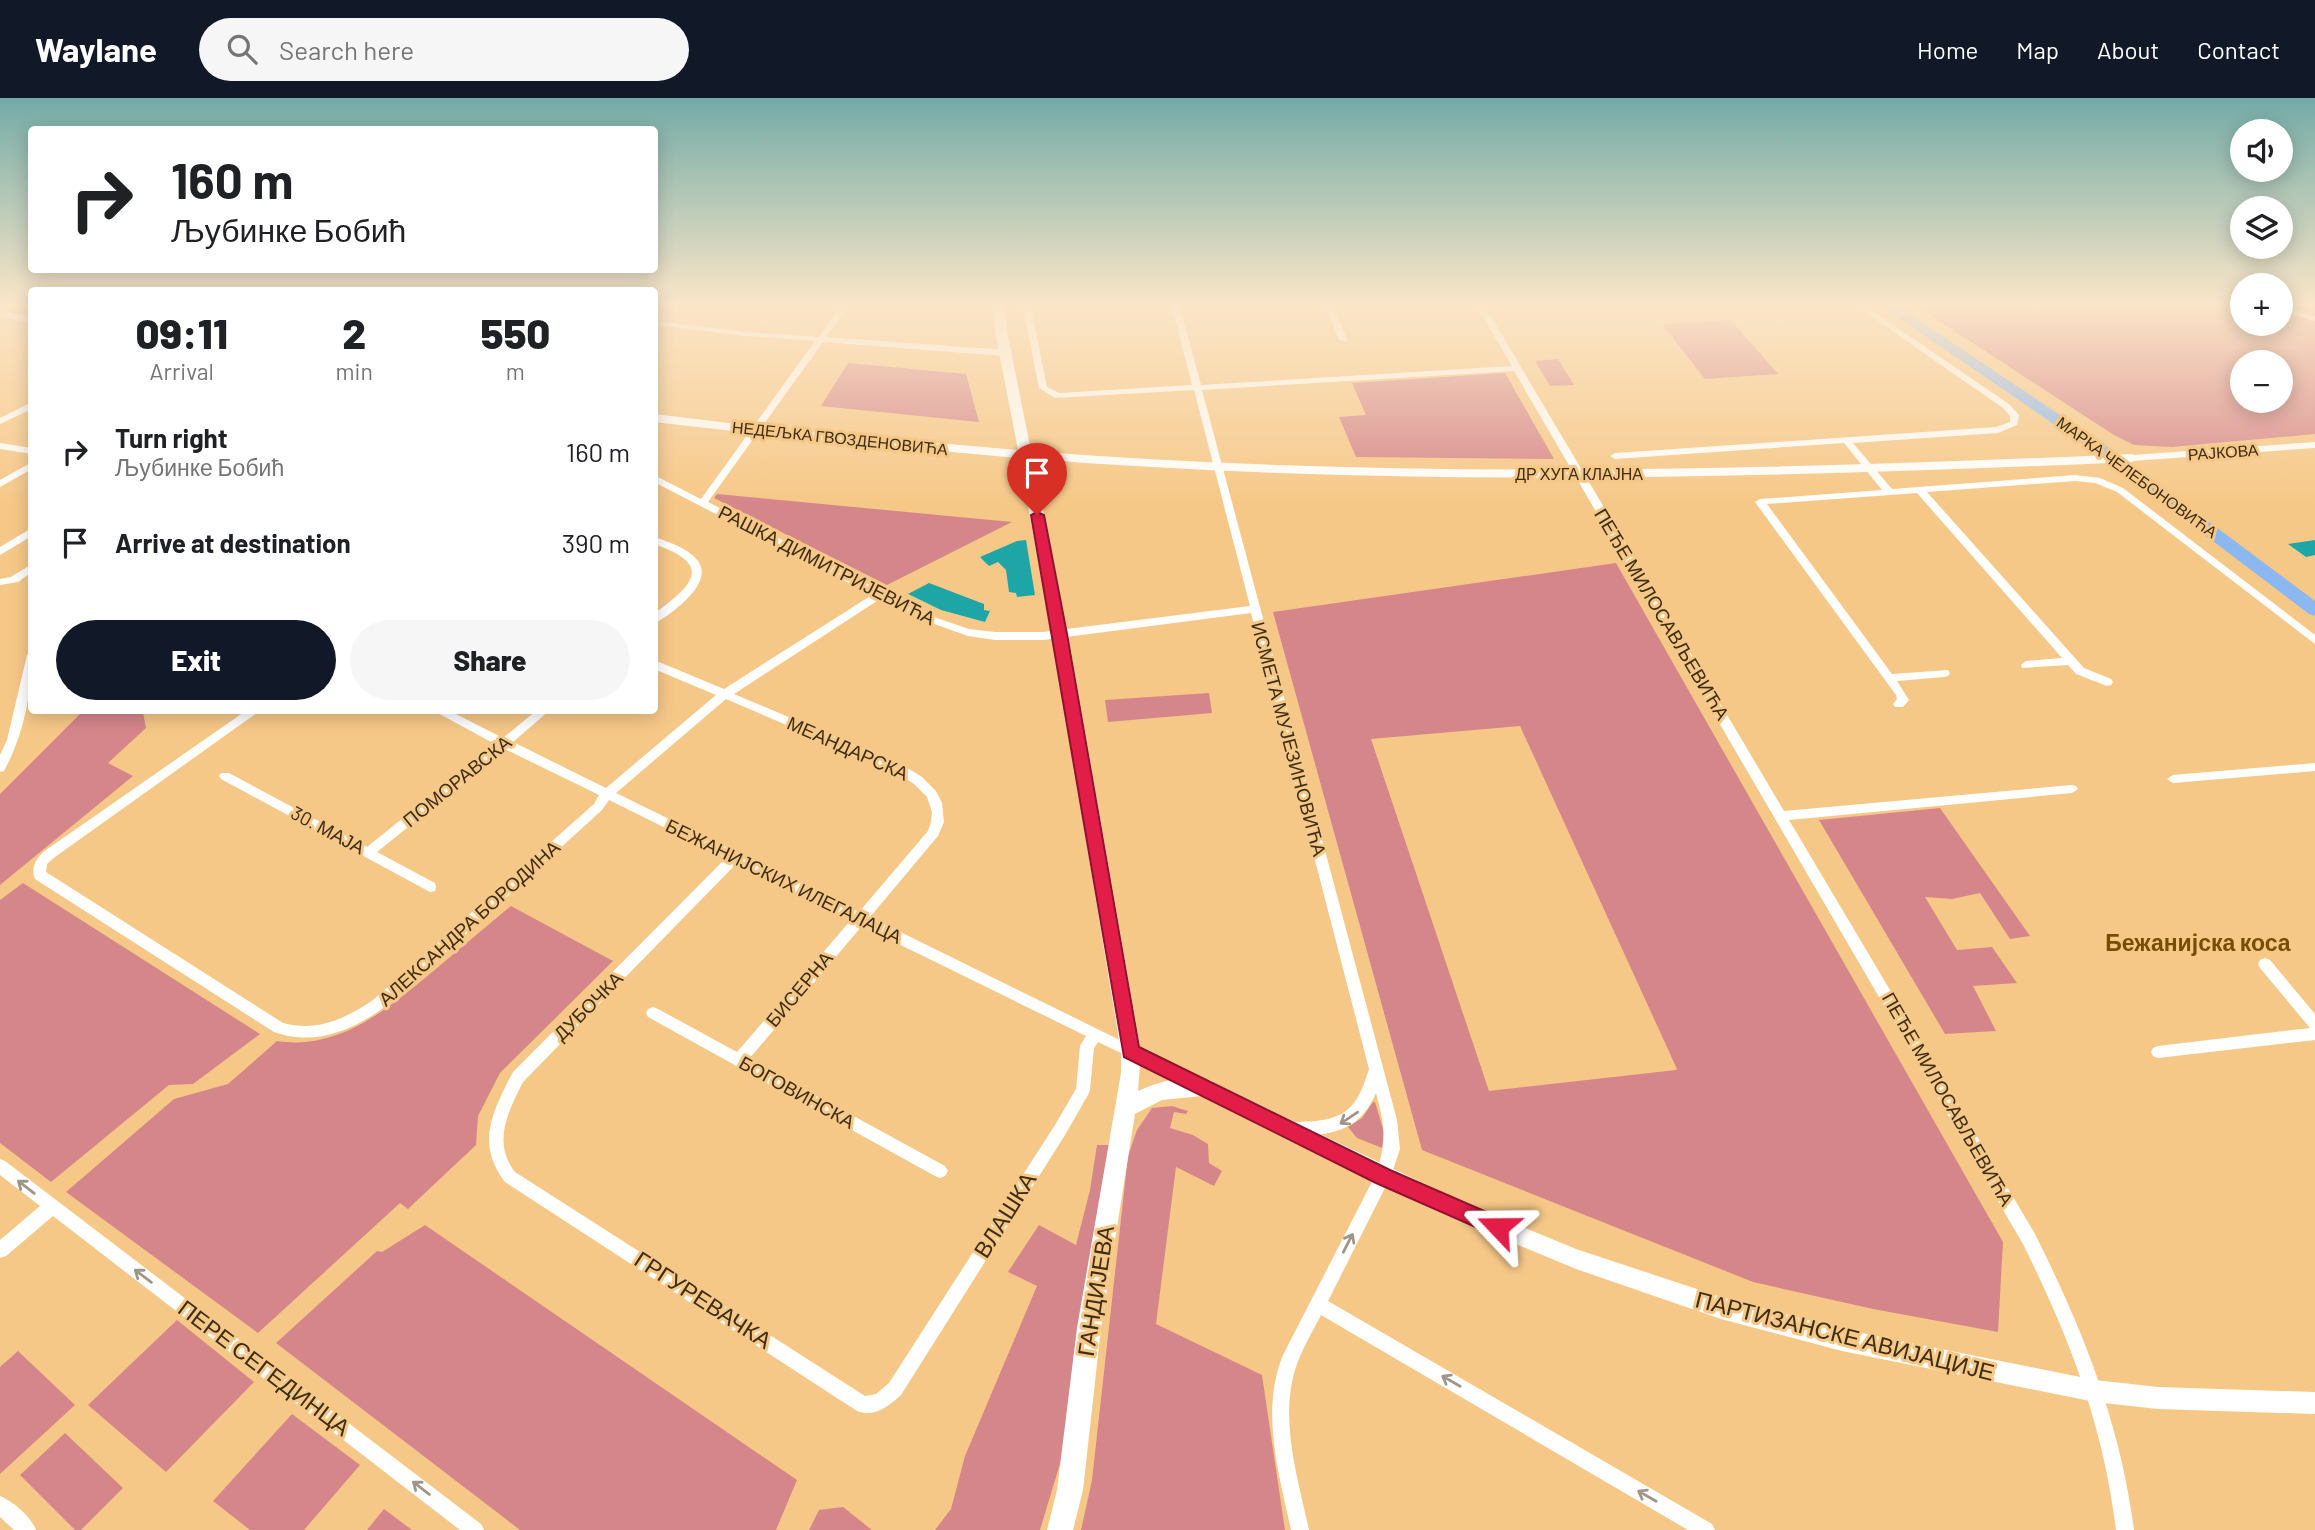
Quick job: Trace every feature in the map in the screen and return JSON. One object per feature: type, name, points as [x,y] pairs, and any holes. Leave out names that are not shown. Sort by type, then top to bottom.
[{"type":"main road","name":"ГАНДИЈЕВА","points":[[1008,370],[1060,634],[1131,1052],[1131,1073],[1089,1328],[1069,1497],[1060,1530]]},
{"type":"main road","name":"МАРКА ЧЕЛЕБОНОВИЋА","points":[[1987,370],[2123,458],[2315,610]]},
{"type":"main road","name":"МАРКА ЧЕЛЕБОНОВИЋА","points":[[1996,370],[2315,595]]},
{"type":"main road","name":"НЕДЕЉКА ГВОЗДЕНОВИЋА","points":[[658,418],[1026,455]]},
{"type":"main road","name":"ДР ХУГА КЛАЈНА","points":[[1026,455],[1218,466],[1579,475],[1871,470],[2123,458]]},
{"type":"main road","points":[[1125,1108],[1160,1091],[1205,1088]]},
{"type":"street","points":[[703,503],[799,370]]},
{"type":"street","points":[[1039,370],[1043,388],[1051,394],[1064,396],[1488,370]]},
{"type":"street","name":"ИСМЕТА МУЈЕЗИНОВИЋА","points":[[1193,370],[1377,1067],[1392,1140],[1390,1158],[1383,1176],[1289,1361],[1280,1399],[1283,1443],[1300,1530]]},
{"type":"street","name":"ПЕЂЕ МИЛОСАВЉЕВИЋА","points":[[1518,370],[2010,1204],[2050,1280],[2095,1391],[2117,1468],[2125,1530]]},
{"type":"street","points":[[1615,456],[1998,430],[2010,427],[2015,415],[1953,370]]},
{"type":"street","points":[[0,421],[28,407]]},
{"type":"street","points":[[1846,440],[1889,492]]},
{"type":"street","name":"РАЈКОВА","points":[[2123,458],[2315,445]]},
{"type":"street","points":[[0,446],[28,450]]},
{"type":"street","points":[[0,484],[28,467]]},
{"type":"street","name":"МАРКА ЧЕЛЕБОНОВИЋА","points":[[1920,490],[2075,478],[2097,481],[2117,488],[2315,640]]},
{"type":"street","name":"РАШКА ДИМИТРИЈЕВИЋА","points":[[658,480],[880,595],[927,618],[968,632],[1022,637],[1060,634],[1255,609]]},
{"type":"street","points":[[1899,704],[1903,700],[1901,694],[1890,678],[1760,502],[1920,490],[2080,671],[2107,682]]},
{"type":"street","points":[[0,552],[28,534]]},
{"type":"street","points":[[658,542],[685,552],[698,572],[697,581],[690,591],[658,617]]},
{"type":"street","points":[[0,582],[14,580],[28,570]]},
{"type":"street","points":[[607,795],[725,694],[880,595]]},
{"type":"street","points":[[2026,665],[2071,661]]},
{"type":"street","name":"МЕАНДАРСКА","points":[[658,666],[900,769],[929,789],[937,801],[940,820],[934,833],[859,918]]},
{"type":"street","points":[[0,768],[13,740],[28,673]]},
{"type":"street","points":[[1890,678],[1944,673]]},
{"type":"street","points":[[40,864],[58,848],[250,714]]},
{"type":"street","name":"БЕЖАНИЈСКИХ ИЛЕГАЛАЦА","points":[[445,714],[1131,1052]]},
{"type":"street","name":"ПОМОРАВСКА","points":[[369,852],[540,714]]},
{"type":"street","points":[[2173,779],[2315,767]]},
{"type":"street","name":"30. МАЈА","points":[[225,776],[430,887]]},
{"type":"street","points":[[1782,816],[2071,789]]},
{"type":"street","name":"АЛЕКСАНДРА БОРОДИНА","points":[[40,864],[40,876],[279,1028],[289,1032],[315,1033],[348,1023],[383,1001],[598,807],[607,795]]},
{"type":"street","name":"ДУБОЧКА","points":[[510,1177],[502,1169],[498,1158],[495,1135],[502,1106],[518,1077],[735,858]]},
{"type":"street","name":"БИСЕРНА","points":[[740,1059],[859,918]]},
{"type":"street","points":[[2265,964],[2315,1024]]},
{"type":"street","name":"БОГОВИНСКА","points":[[653,1013],[940,1171]]},
{"type":"street","points":[[2158,1052],[2315,1034]]},
{"type":"street","name":"ВЛАШКА","points":[[895,1389],[1080,1097],[1085,1081],[1087,1046],[1095,1035]]},
{"type":"street","name":"ПАРТИЗАНСКЕ АВИЈАЦИЈЕ","points":[[1131,1052],[1383,1176],[1576,1259],[1721,1308],[1842,1340],[2095,1391],[2171,1399],[2315,1402]]},
{"type":"street","points":[[1290,1129],[1329,1128],[1352,1117],[1363,1108],[1377,1067]]},
{"type":"street","name":"ПЕРЕ СЕГЕДИНЦА","points":[[0,1166],[475,1530]]},
{"type":"street","name":"ГРГУРЕВАЧКА","points":[[510,1177],[863,1405],[880,1402],[895,1389]]},
{"type":"street","points":[[0,1250],[51,1207]]},
{"type":"street","points":[[1317,1304],[1706,1530]]},
{"type":"street","points":[[0,1505],[27,1530]]},
{"type":"shaded area","points":[[844,370],[921,370],[966,374],[979,422],[821,406]]},
{"type":"shaded area","points":[[1540,370],[1565,370],[1574,385],[1550,386]]},
{"type":"shaded area","points":[[1698,370],[1774,370],[1778,374],[1705,379]]},
{"type":"shaded area","points":[[2014,370],[2230,370],[2230,413],[2293,413],[2293,370],[2315,370],[2315,434],[2172,447],[2134,445],[2114,435]]},
{"type":"shaded area","points":[[1505,373],[1554,459],[1356,457],[1339,417],[1366,415],[1352,383]]},
{"type":"shaded area","points":[[717,494],[1012,522],[887,585],[714,498]]},
{"type":"shaded area","points":[[1616,563],[2003,1242],[1998,1332],[1873,1309],[1753,1282],[1422,1150],[1273,612]],"holes":[[[1520,726],[1677,1069],[1489,1091],[1371,739]]]},
{"type":"shaded area","points":[[1209,693],[1212,713],[1108,722],[1105,700]]},
{"type":"shaded area","points":[[80,714],[143,714],[146,728],[108,763],[133,776],[0,885],[0,794]]},
{"type":"shaded area","points":[[1940,808],[2030,936],[2010,939],[1980,893],[1952,899],[1925,897],[1957,950],[1992,947],[2017,983],[1973,986],[1996,1031],[1945,1034],[1819,820]]},
{"type":"shaded area","points":[[23,883],[260,1034],[193,1084],[169,1085],[51,1182],[0,1143],[0,900]]},
{"type":"shaded area","points":[[511,906],[613,961],[500,1073],[478,1116],[476,1145],[408,1209],[400,1203],[258,1333],[66,1192],[174,1099],[228,1084],[277,1041],[323,1039],[364,1022],[402,997]]},
{"type":"shaded area","points":[[1373,1102],[1384,1132],[1382,1148],[1357,1138],[1348,1127],[1362,1118]]},
{"type":"shaded area","points":[[1172,1106],[1188,1111],[1186,1114],[1174,1112],[1170,1128],[1193,1135],[1208,1144],[1209,1163],[1222,1171],[1214,1186],[1176,1167],[1156,1324],[1262,1375],[1285,1530],[1081,1530],[1092,1480],[1128,1156],[1137,1130],[1152,1108]]},
{"type":"shaded area","points":[[1097,1145],[1110,1145],[1062,1457],[1040,1530],[935,1530],[951,1509],[965,1456],[1037,1286],[1008,1272],[1039,1225],[1076,1245],[1090,1190]]},
{"type":"shaded area","points":[[425,1225],[797,1480],[776,1530],[520,1530],[276,1343],[377,1251],[382,1252]]},
{"type":"shaded area","points":[[177,1320],[254,1382],[166,1472],[88,1405]]},
{"type":"shaded area","points":[[18,1351],[75,1405],[0,1474],[0,1367]]},
{"type":"shaded area","points":[[292,1414],[360,1465],[304,1530],[250,1530],[213,1501]]},
{"type":"shaded area","points":[[65,1433],[123,1488],[81,1530],[75,1530],[20,1475]]},
{"type":"shaded area","points":[[843,1507],[872,1530],[809,1530],[819,1510]]},
{"type":"shaded area","points":[[384,1509],[412,1530],[367,1530]]},
{"type":"building","points":[[1026,540],[1035,595],[1017,597],[1016,593],[1009,592],[1006,570],[998,562],[989,566],[980,557],[1017,541]]},
{"type":"building","points":[[2315,540],[2315,555],[2306,557],[2288,544]]},
{"type":"building","points":[[929,583],[984,604],[984,610],[990,611],[985,622],[941,610],[908,594]]},
{"type":"district","name":"Бежанијска коса","points":[[2198,943]]},
{"type":"route","points":[[1037,515],[1060,634],[1131,1052],[1383,1176],[1498,1227]]}]
